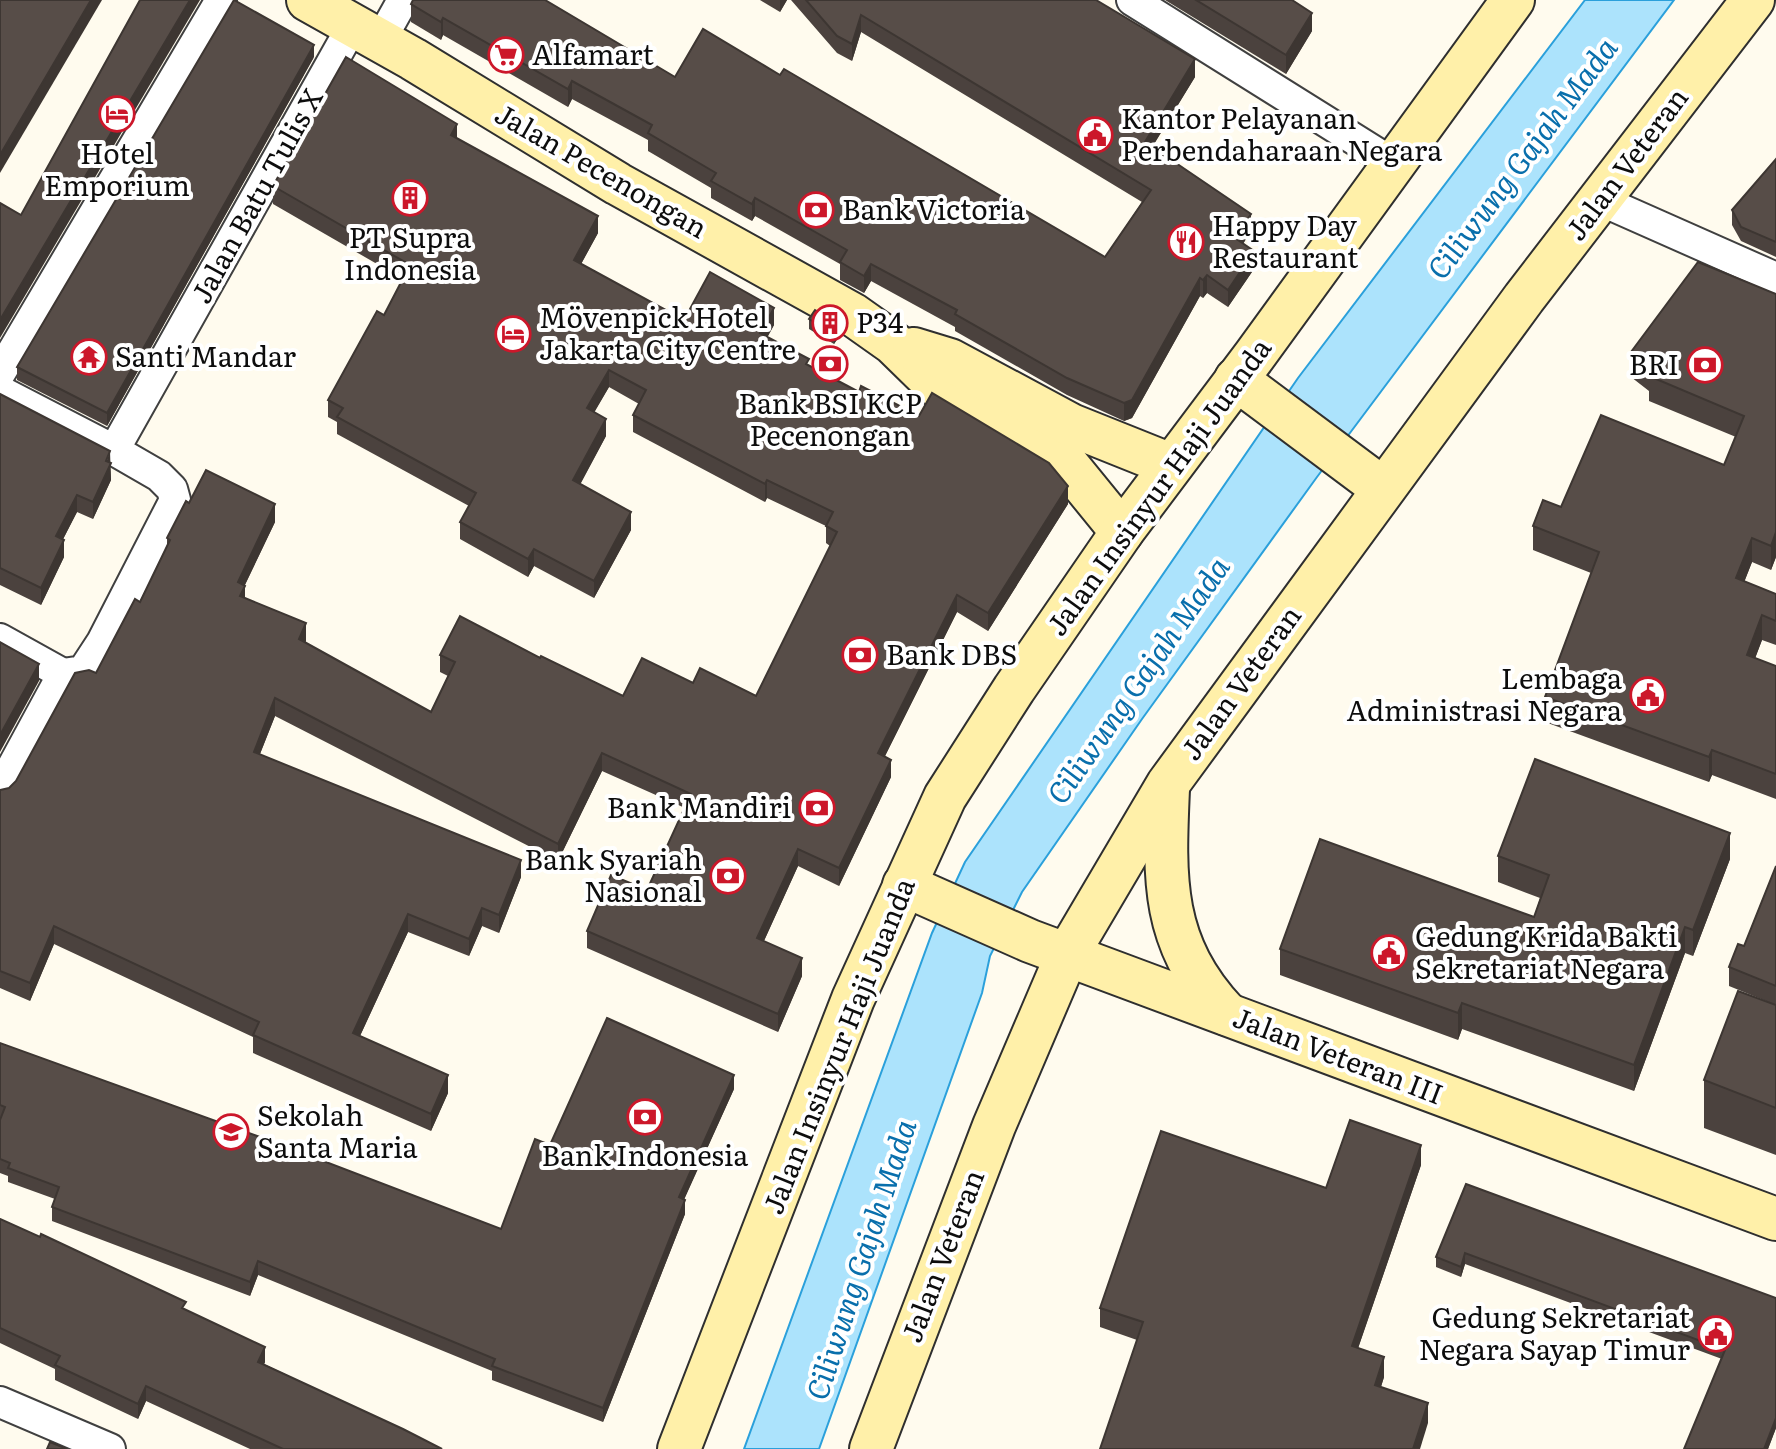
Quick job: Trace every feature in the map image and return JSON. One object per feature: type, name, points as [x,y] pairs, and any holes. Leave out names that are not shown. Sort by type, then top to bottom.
[{"type":"main road","name":"Jalan Pecenongan","points":[[308,0],[618,184],[852,314],[893,343],[936,385],[1065,462],[1122,532]]},
{"type":"main road","name":"Jalan Insinyur Haji Juanda","points":[[679,1449],[853,999],[922,893],[945,797],[1014,689],[1122,532],[1513,0]]},
{"type":"main road","name":"Jalan Veteran","points":[[871,1449],[994,1126],[1067,955],[1168,784],[1382,488],[1753,0]]},
{"type":"main road","name":"Jalan Pecenongan","points":[[893,343],[950,360],[1071,425],[1171,465]]},
{"type":"main road","points":[[1236,379],[1382,488]]},
{"type":"main road","points":[[1168,784],[1166,870],[1172,919],[1196,977],[1228,1015]]},
{"type":"main road","name":"Jalan Veteran III","points":[[922,893],[1019,937],[1776,1219]]},
{"type":"street","points":[[0,373],[221,0]]},
{"type":"street","name":"Jalan Batu Tulis X","points":[[114,450],[366,33],[403,0]]},
{"type":"street","points":[[1132,0],[1394,164]]},
{"type":"street","points":[[1600,200],[1776,278]]},
{"type":"street","points":[[0,391],[159,476],[172,489],[175,500],[102,642],[83,671],[63,674],[0,639]]},
{"type":"street","points":[[0,790],[63,674]]},
{"type":"street","points":[[0,1402],[110,1449]]},
{"type":"water","name":"Ciliwung Gajah Mada","points":[[1585,0],[1674,0],[1317,477],[1142,719],[1022,892],[990,956],[982,993],[819,1449],[744,1449],[932,933],[965,862],[1298,378]]},
{"type":"building","points":[[0,0],[91,0],[0,155]]},
{"type":"building","points":[[140,0],[190,0],[0,320],[0,203],[21,215]]},
{"type":"building","points":[[234,0],[314,45],[107,413],[17,367]]},
{"type":"building","points":[[413,0],[545,0],[675,77],[703,29],[780,75],[784,69],[1105,257],[1151,190],[861,15],[852,44],[837,36],[806,0],[1096,0],[1195,59],[1145,142],[1251,214],[1235,238],[1254,251],[1228,290],[1207,275],[1203,280],[1200,278],[1132,400],[1124,403],[1067,378],[955,314],[957,310],[871,264],[864,276],[840,262],[847,250],[755,198],[752,204],[711,181],[716,173],[648,133],[652,125],[572,81],[568,89],[443,18],[441,22],[411,4]]},
{"type":"building","points":[[1196,0],[1292,0],[1312,13],[1286,55]]},
{"type":"building","points":[[346,57],[457,124],[451,135],[598,216],[574,260],[684,320],[710,272],[774,308],[760,333],[809,359],[806,364],[859,392],[861,386],[919,416],[932,393],[1049,463],[1068,486],[988,613],[957,595],[878,753],[891,760],[839,868],[798,849],[757,938],[802,958],[778,1014],[587,931],[611,875],[647,890],[691,794],[602,753],[558,844],[275,698],[254,752],[521,860],[499,915],[482,908],[469,939],[408,914],[353,1033],[448,1075],[431,1114],[253,1035],[259,1022],[54,926],[30,983],[0,971],[0,790],[9,788],[16,781],[75,673],[89,670],[96,673],[135,599],[140,602],[170,540],[167,538],[206,470],[275,504],[238,582],[245,586],[240,596],[306,623],[299,639],[431,712],[455,662],[440,655],[460,616],[540,658],[623,696],[642,658],[693,683],[700,668],[756,696],[837,532],[826,526],[833,512],[767,480],[765,484],[633,415],[646,390],[609,370],[587,408],[606,419],[573,480],[631,512],[594,581],[534,549],[528,559],[460,522],[476,493],[337,417],[343,408],[328,400],[377,311],[384,315],[410,265],[273,186]]},
{"type":"building","points":[[1776,159],[1776,242],[1741,227],[1732,210]]},
{"type":"building","points":[[1698,262],[1776,294],[1776,532],[1771,546],[1752,538],[1736,578],[1776,594],[1776,621],[1762,615],[1747,655],[1776,666],[1776,774],[1712,750],[1709,757],[1545,697],[1599,552],[1533,526],[1543,500],[1561,507],[1601,415],[1724,465],[1744,416],[1649,376],[1653,369],[1631,352]]},
{"type":"building","points":[[815,310],[840,325],[834,334],[809,319]]},
{"type":"building","points":[[0,394],[110,451],[106,461],[111,463],[93,502],[77,495],[56,536],[64,540],[41,588],[0,568]]},
{"type":"building","points":[[0,642],[39,664],[0,735]]},
{"type":"building","points":[[1535,759],[1730,833],[1693,930],[1685,927],[1634,1065],[1462,1003],[1458,1013],[1280,949],[1320,839],[1534,917],[1549,875],[1498,856]]},
{"type":"building","points":[[1776,866],[1776,986],[1729,967],[1738,944],[1744,946]]},
{"type":"building","points":[[1738,991],[1776,1005],[1776,1108],[1704,1080]]},
{"type":"building","points":[[607,1018],[734,1075],[679,1197],[685,1200],[603,1408],[492,1366],[495,1359],[258,1261],[250,1282],[52,1207],[59,1187],[8,1168],[10,1163],[0,1159],[0,1120],[5,1107],[0,1105],[0,1043],[271,1141],[501,1229],[535,1139],[550,1145]]},
{"type":"building","points":[[1350,1120],[1421,1145],[1352,1346],[1384,1357],[1375,1385],[1428,1403],[1413,1449],[1100,1449],[1143,1322],[1100,1308],[1161,1131],[1326,1188]]},
{"type":"building","name":"Gedung Sekretariat Negara Sayap Timur","points":[[1466,1184],[1776,1298],[1776,1418],[1764,1449],[1684,1449],[1725,1350],[1465,1253],[1461,1267],[1436,1257]]},
{"type":"building","points":[[0,1219],[40,1237],[41,1234],[186,1302],[182,1308],[265,1347],[258,1362],[442,1449],[283,1449],[146,1386],[138,1404],[55,1365],[60,1356],[0,1328]]},
{"type":"building","points":[[50,1442],[67,1449],[47,1449]]},
{"type":"place","name":"Alfamart","points":[[506,55]]},
{"type":"place","name":"Hotel Emporium","points":[[117,114]]},
{"type":"place","name":"Kantor Pelayanan Perbendaharaan Negara","points":[[1095,135]]},
{"type":"place","name":"PT Supra Indonesia","points":[[410,198]]},
{"type":"place","name":"Bank Victoria","points":[[816,210]]},
{"type":"place","name":"Happy Day Restaurant","points":[[1186,242]]},
{"type":"place","name":"P34","points":[[830,323]]},
{"type":"place","name":"Mövenpick Hotel Jakarta City Centre","points":[[513,334]]},
{"type":"place","name":"Santi Mandar","points":[[89,357]]},
{"type":"place","name":"Bank BSI KCP Pecenongan","points":[[830,364]]},
{"type":"place","name":"BRI","points":[[1705,365]]},
{"type":"place","name":"Bank DBS","points":[[860,655]]},
{"type":"place","name":"Lembaga Administrasi Negara","points":[[1648,695]]},
{"type":"place","name":"Bank Mandiri","points":[[817,808]]},
{"type":"place","name":"Bank Syariah Nasional","points":[[728,876]]},
{"type":"place","name":"Gedung Krida Bakti Sekretariat Negara","points":[[1389,953]]},
{"type":"place","name":"Bank Indonesia","points":[[645,1117]]},
{"type":"place","name":"Sekolah Santa Maria","points":[[231,1132]]},
{"type":"place","name":"Gedung Sekretariat Negara Sayap Timur","points":[[1716,1334]]}]
